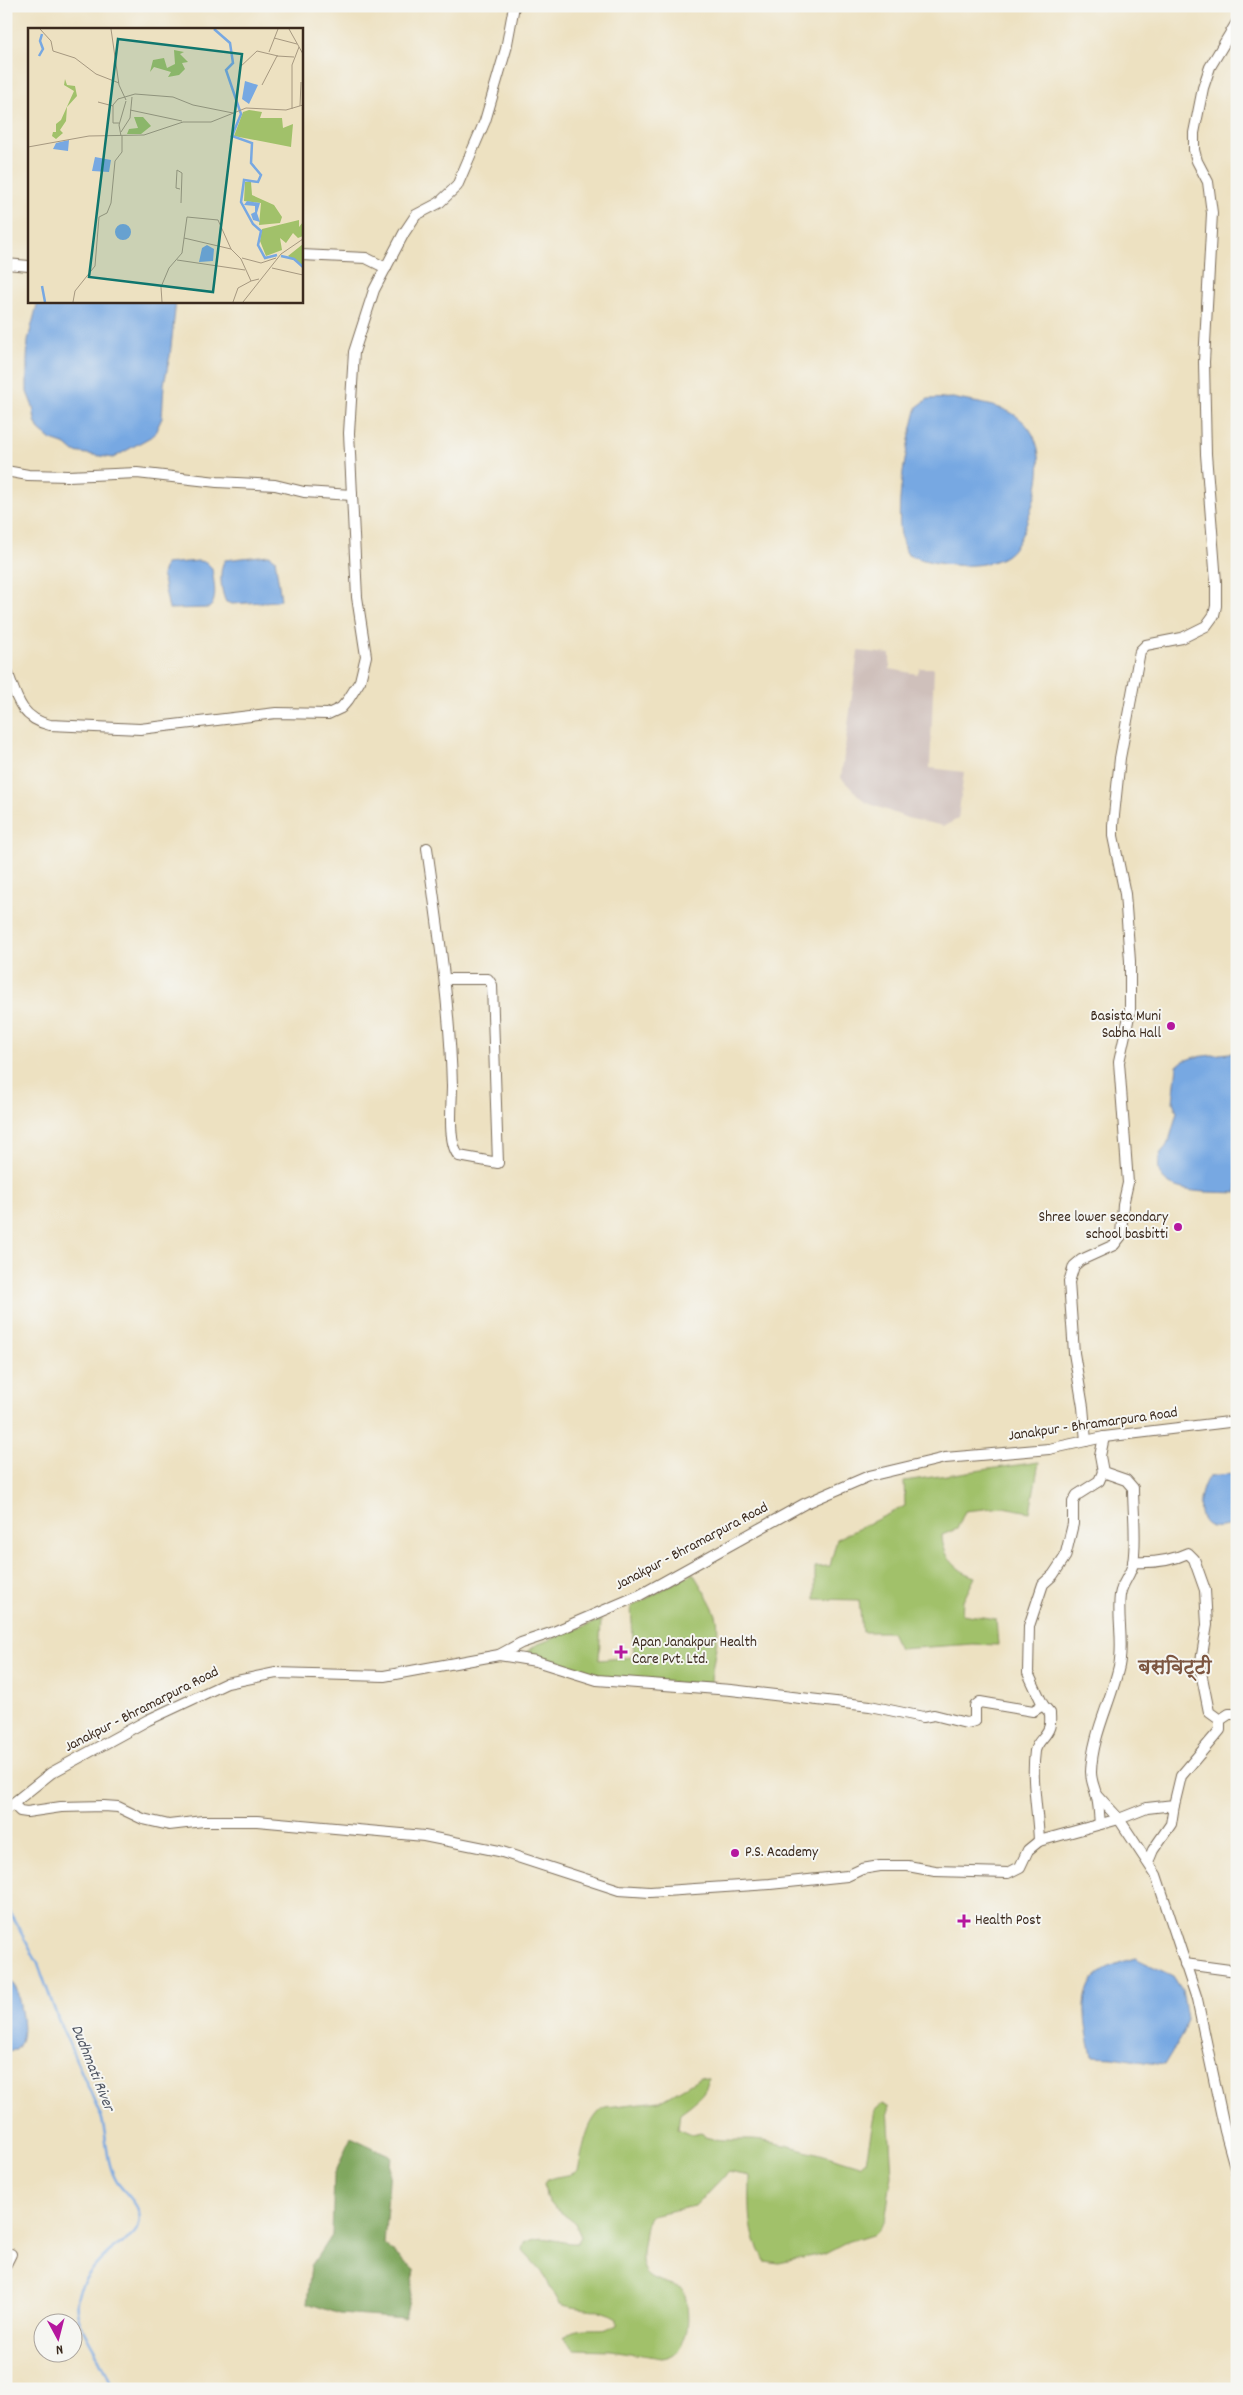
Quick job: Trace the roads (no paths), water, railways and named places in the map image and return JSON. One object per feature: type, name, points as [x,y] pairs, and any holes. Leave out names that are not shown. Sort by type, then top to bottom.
[{"type":"street","points":[[6,668],[21,708],[39,723],[50,725],[140,729],[276,713],[328,714],[334,712],[348,700],[360,681],[366,656],[358,597],[349,433],[354,352],[374,290],[404,233],[416,215],[439,203],[457,186],[484,121],[506,49],[514,6]]},
{"type":"street","points":[[1086,1442],[1084,1407],[1074,1353],[1069,1282],[1074,1266],[1081,1260],[1114,1244],[1121,1236],[1123,1205],[1128,1183],[1120,1062],[1130,1012],[1130,961],[1125,894],[1113,836],[1120,758],[1140,651],[1146,645],[1182,638],[1206,626],[1214,615],[1216,606],[1216,582],[1206,454],[1204,362],[1212,213],[1208,182],[1197,161],[1194,150],[1194,133],[1203,88],[1210,67],[1237,22]]},
{"type":"street","points":[[302,255],[366,258],[386,268]]},
{"type":"street","points":[[6,264],[28,266]]},
{"type":"street","points":[[6,471],[28,475],[68,476],[137,473],[217,482],[275,485],[304,492],[352,494]]},
{"type":"street","points":[[427,848],[445,979],[451,1063],[452,1143],[459,1156],[498,1163],[492,985],[488,980],[483,979],[445,979]]},
{"type":"street","name":"Janakpur - Bhramarpura Road","points":[[10,1807],[51,1773],[148,1720],[227,1683],[276,1673],[384,1676],[498,1655],[521,1643],[551,1633],[640,1595],[804,1504],[869,1476],[945,1458],[1049,1449],[1104,1438],[1237,1421]]},
{"type":"street","points":[[1039,1841],[1039,1818],[1034,1778],[1035,1750],[1049,1729],[1050,1713],[1043,1705],[1028,1672],[1029,1626],[1043,1584],[1053,1575],[1065,1557],[1073,1524],[1073,1502],[1077,1495],[1099,1481],[1103,1472],[1100,1456],[1104,1438]]},
{"type":"street","points":[[1103,1472],[1126,1480],[1133,1488],[1133,1562],[1122,1584],[1120,1596],[1122,1648],[1111,1696],[1104,1709],[1091,1771],[1091,1782],[1097,1795],[1119,1819],[1156,1875],[1197,1999],[1225,2131],[1237,2174]]},
{"type":"street","points":[[1133,1562],[1150,1563],[1178,1558],[1188,1553],[1194,1559],[1205,1590],[1208,1608],[1206,1635],[1200,1667],[1209,1712],[1220,1720]]},
{"type":"street","points":[[498,1655],[536,1661],[597,1680],[779,1695],[870,1706],[924,1717],[934,1715],[966,1722],[974,1720],[975,1706],[980,1702],[1033,1711],[1043,1705]]},
{"type":"street","points":[[1220,1720],[1229,1714],[1237,1714]]},
{"type":"street","points":[[1148,1862],[1153,1850],[1171,1824],[1181,1776],[1220,1730],[1220,1720]]},
{"type":"street","points":[[1097,1795],[1100,1824]]},
{"type":"street","points":[[10,1807],[27,1812],[78,1806],[118,1807],[143,1819],[168,1825],[203,1821],[256,1821],[424,1836],[499,1850],[619,1890],[650,1892],[770,1884],[847,1876],[862,1869],[880,1866],[908,1866],[935,1871],[1008,1873],[1020,1867],[1028,1850],[1039,1841],[1119,1819],[1147,1808],[1174,1805]]},
{"type":"street","points":[[1186,1964],[1237,1971]]},
{"type":"street","points":[[6,2264],[11,2254]]},
{"type":"water","points":[[38,302],[176,302],[170,356],[164,384],[162,418],[154,435],[113,458],[74,452],[66,445],[51,440],[39,430],[27,392],[28,340]]},
{"type":"water","points":[[953,398],[996,407],[1012,413],[1029,428],[1039,453],[1040,467],[1035,495],[1021,537],[1011,552],[992,562],[955,565],[930,562],[908,555],[902,542],[900,504],[902,482],[917,407],[928,399]]},
{"type":"water","points":[[269,555],[275,559],[281,599],[277,601],[232,604],[226,602],[221,581],[225,560]]},
{"type":"water","points":[[206,562],[212,568],[215,595],[212,604],[209,608],[169,609],[162,575],[165,564]]},
{"type":"water","points":[[1237,1052],[1237,1193],[1198,1191],[1172,1185],[1163,1179],[1159,1169],[1160,1155],[1169,1141],[1177,1112],[1173,1102],[1177,1066],[1183,1061],[1195,1057]]},
{"type":"water","points":[[1230,1474],[1234,1476],[1237,1522],[1227,1526],[1211,1527],[1201,1517],[1200,1500],[1202,1491],[1209,1476]]},
{"type":"water","points":[[1135,1958],[1173,1976],[1182,1990],[1187,2020],[1182,2035],[1164,2065],[1092,2056],[1085,2014],[1085,2004],[1090,1984],[1104,1970]]},
{"type":"water","points":[[6,1980],[13,1984],[17,1990],[23,2029],[20,2044],[16,2050],[6,2051]]},
{"type":"waterway","name":"Dudhmati River","points":[[6,1905],[38,1964],[58,2019],[101,2116],[113,2174],[139,2212],[140,2218],[137,2229],[130,2237],[109,2252],[90,2272],[80,2290],[77,2305],[79,2319],[113,2389]]},
{"type":"place","name":"Basista Muni Sabha Hall","points":[[1171,1026]]},
{"type":"place","name":"Shree lower secondary school basbitti","points":[[1178,1227]]},
{"type":"place","name":"Apan Janakpur Health Care Pvt. Ltd.","points":[[621,1652]]},
{"type":"place","name":"P.S. Academy","points":[[735,1853]]},
{"type":"place","name":"Health Post","points":[[964,1921]]},
{"type":"district","name":"बसविट्टी","points":[[1175,1669]]}]
